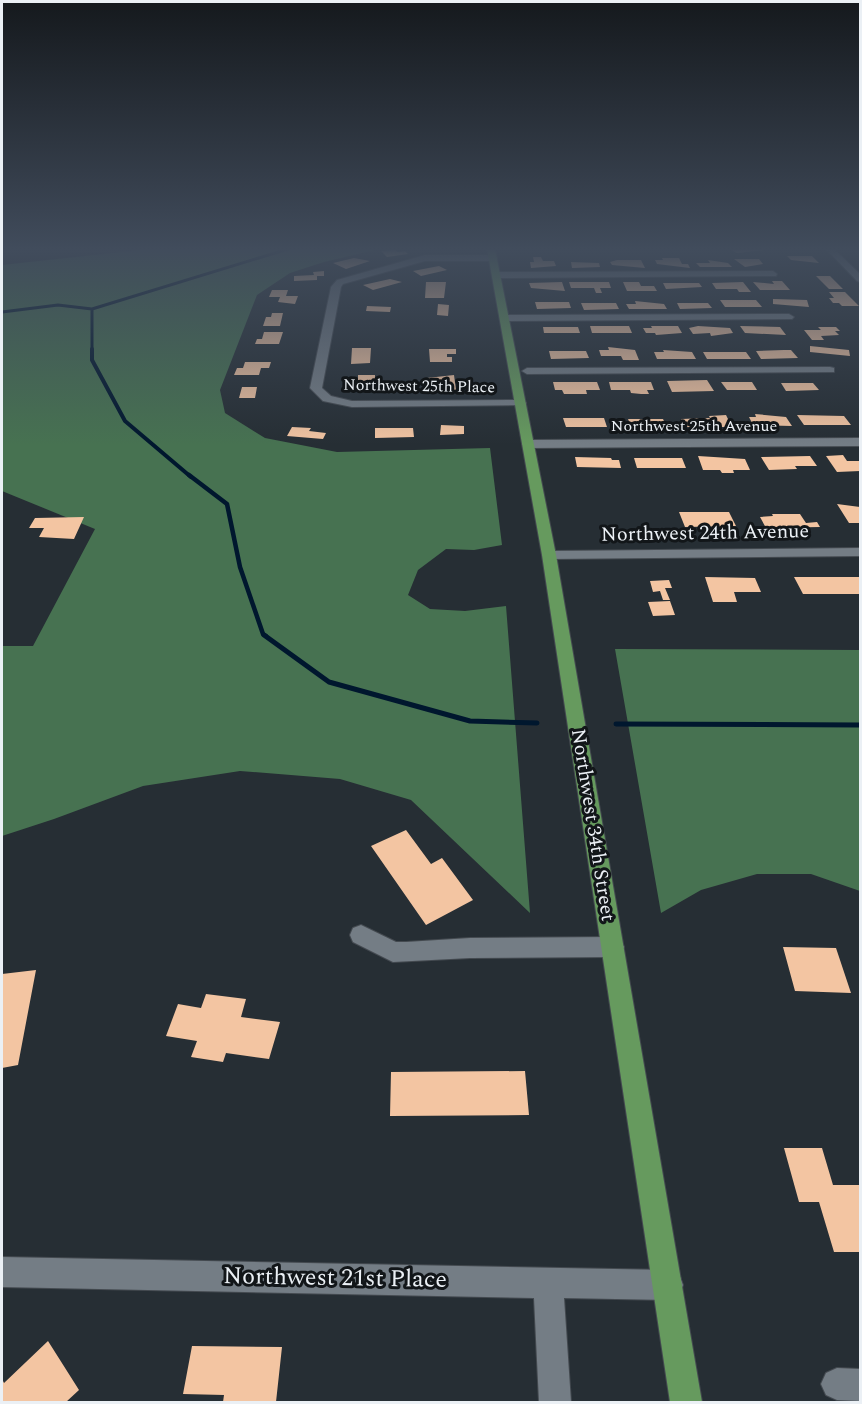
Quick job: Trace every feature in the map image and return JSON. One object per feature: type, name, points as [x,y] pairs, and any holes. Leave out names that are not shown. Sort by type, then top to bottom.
[{"type":"main road","name":"Northwest 34th Street","points":[[504,315],[549,555],[686,1402]]},
{"type":"street","name":"Northwest 25th Place","points":[[331,315],[316,388],[319,395],[333,402],[520,404]]},
{"type":"street","points":[[505,318],[789,316]]},
{"type":"street","points":[[527,371],[830,370]]},
{"type":"street","name":"Northwest 25th Avenue","points":[[528,444],[861,442]]},
{"type":"street","name":"Northwest 24th Avenue","points":[[549,555],[861,552]]},
{"type":"street","points":[[361,935],[393,952],[406,953],[470,948],[612,946]]},
{"type":"street","name":"Northwest 21st Place","points":[[2,1272],[668,1285]]},
{"type":"street","points":[[548,1282],[555,1402]]},
{"type":"green space","points":[[2,315],[249,315],[220,390],[225,413],[265,438],[337,452],[490,448],[502,545],[474,550],[446,549],[418,570],[408,595],[430,609],[465,611],[506,606],[530,913],[411,800],[340,779],[240,771],[143,786],[2,836],[2,646],[33,646],[95,529],[2,491]]},
{"type":"green space","points":[[615,649],[860,650],[860,891],[811,874],[757,874],[701,890],[661,913]]},
{"type":"building","points":[[272,315],[283,315],[280,326],[263,326],[266,317],[271,317]]},
{"type":"building","points":[[590,326],[629,326],[632,333],[592,333]]},
{"type":"building","points":[[651,326],[678,326],[682,333],[656,335],[646,333],[643,328],[652,328]]},
{"type":"building","points":[[698,326],[730,328],[733,333],[711,336],[710,333],[693,334],[689,328]]},
{"type":"building","points":[[740,326],[780,327],[786,335],[745,333]]},
{"type":"building","points":[[543,327],[578,327],[580,333],[544,333]]},
{"type":"building","points":[[818,327],[836,327],[840,331],[835,331],[839,335],[821,336],[824,340],[812,340],[804,330],[821,330]]},
{"type":"building","points":[[264,332],[283,332],[279,344],[255,344],[257,339],[262,339]]},
{"type":"building","points":[[810,346],[849,350],[850,356],[810,352]]},
{"type":"building","points":[[608,347],[635,350],[639,360],[623,360],[621,356],[601,356],[599,350],[609,350]]},
{"type":"building","points":[[352,348],[371,348],[370,363],[351,364]]},
{"type":"building","points":[[429,349],[456,349],[456,354],[447,354],[447,357],[452,357],[452,362],[430,362]]},
{"type":"building","points":[[663,350],[692,352],[696,359],[657,359],[654,352],[664,352]]},
{"type":"building","points":[[791,350],[798,358],[761,359],[756,351]]},
{"type":"building","points":[[549,351],[586,351],[589,358],[551,359]]},
{"type":"building","points":[[703,352],[746,352],[751,359],[707,359]]},
{"type":"building","points":[[245,362],[271,362],[269,368],[261,368],[259,375],[234,375],[237,368],[243,368]]},
{"type":"building","points":[[358,375],[375,375],[375,389],[358,389]]},
{"type":"building","points":[[454,375],[456,390],[441,390],[441,386],[428,386],[427,378]]},
{"type":"building","points":[[707,380],[714,391],[672,392],[667,381]]},
{"type":"building","points":[[553,382],[597,382],[600,390],[586,390],[587,394],[564,394],[562,390],[555,390]]},
{"type":"building","points":[[609,382],[651,382],[654,390],[647,390],[649,394],[641,394],[631,393],[630,390],[611,390]]},
{"type":"building","points":[[721,382],[752,382],[757,390],[727,390]]},
{"type":"building","points":[[781,383],[813,383],[819,390],[786,391]]},
{"type":"building","points":[[242,387],[257,387],[255,398],[239,398]]},
{"type":"building","points":[[755,414],[786,417],[792,426],[753,425],[749,417],[756,417]]},
{"type":"building","points":[[726,415],[732,427],[685,427],[681,419],[710,418],[709,416]]},
{"type":"building","points":[[797,415],[844,416],[851,425],[804,425]]},
{"type":"building","points":[[563,418],[604,418],[607,427],[566,427]]},
{"type":"building","points":[[628,419],[663,419],[667,428],[632,428]]},
{"type":"building","points":[[441,425],[464,426],[464,434],[440,435]]},
{"type":"building","points":[[292,427],[311,428],[309,431],[326,433],[323,439],[287,436]]},
{"type":"building","points":[[375,428],[413,428],[414,437],[375,438]]},
{"type":"building","points":[[843,455],[847,461],[860,461],[860,471],[837,472],[826,456]]},
{"type":"building","points":[[698,456],[745,459],[750,470],[733,470],[734,473],[722,473],[720,470],[703,470]]},
{"type":"building","points":[[810,456],[817,466],[795,466],[797,469],[769,470],[761,457]]},
{"type":"building","points":[[575,457],[611,458],[619,460],[621,468],[577,467]]},
{"type":"building","points":[[634,458],[682,458],[686,468],[637,468]]},
{"type":"building","points":[[837,504],[860,507],[860,523],[849,523]]},
{"type":"building","points":[[679,512],[729,512],[736,526],[685,527]]},
{"type":"building","points":[[772,514],[800,514],[806,523],[817,522],[820,527],[766,528],[760,517],[773,516]]},
{"type":"building","points":[[84,517],[74,539],[39,537],[44,528],[29,528],[35,518]]},
{"type":"building","points":[[705,577],[755,578],[761,592],[734,592],[737,602],[713,602]]},
{"type":"building","points":[[794,577],[859,577],[860,594],[803,594]]},
{"type":"building","points":[[669,580],[672,588],[665,588],[670,600],[663,600],[660,591],[653,592],[650,581]]},
{"type":"building","points":[[670,601],[675,615],[653,616],[648,602]]},
{"type":"building","points":[[406,830],[431,864],[442,858],[473,900],[426,925],[371,846]]},
{"type":"building","points":[[783,947],[836,948],[851,993],[795,991]]},
{"type":"building","points":[[36,970],[18,1065],[2,1068],[2,974]]},
{"type":"building","points":[[206,994],[246,999],[241,1017],[280,1022],[269,1059],[226,1053],[223,1062],[191,1057],[197,1041],[166,1036],[178,1004],[201,1008]]},
{"type":"building","points":[[525,1071],[529,1115],[390,1116],[391,1072]]},
{"type":"building","points":[[784,1148],[822,1148],[833,1185],[860,1185],[860,1252],[834,1252],[819,1202],[799,1202]]},
{"type":"building","points":[[48,1341],[79,1390],[66,1402],[2,1402],[2,1379],[4,1383]]},
{"type":"building","points":[[192,1346],[282,1347],[276,1402],[223,1402],[224,1395],[183,1394]]},
{"type":"waterway","points":[[92,315],[92,360],[125,421],[191,477]]},
{"type":"waterway","points":[[189,475],[227,504],[240,567],[263,634],[266,636]]},
{"type":"waterway","points":[[264,635],[329,682],[470,721],[537,723]]},
{"type":"waterway","points":[[616,724],[860,725]]}]
